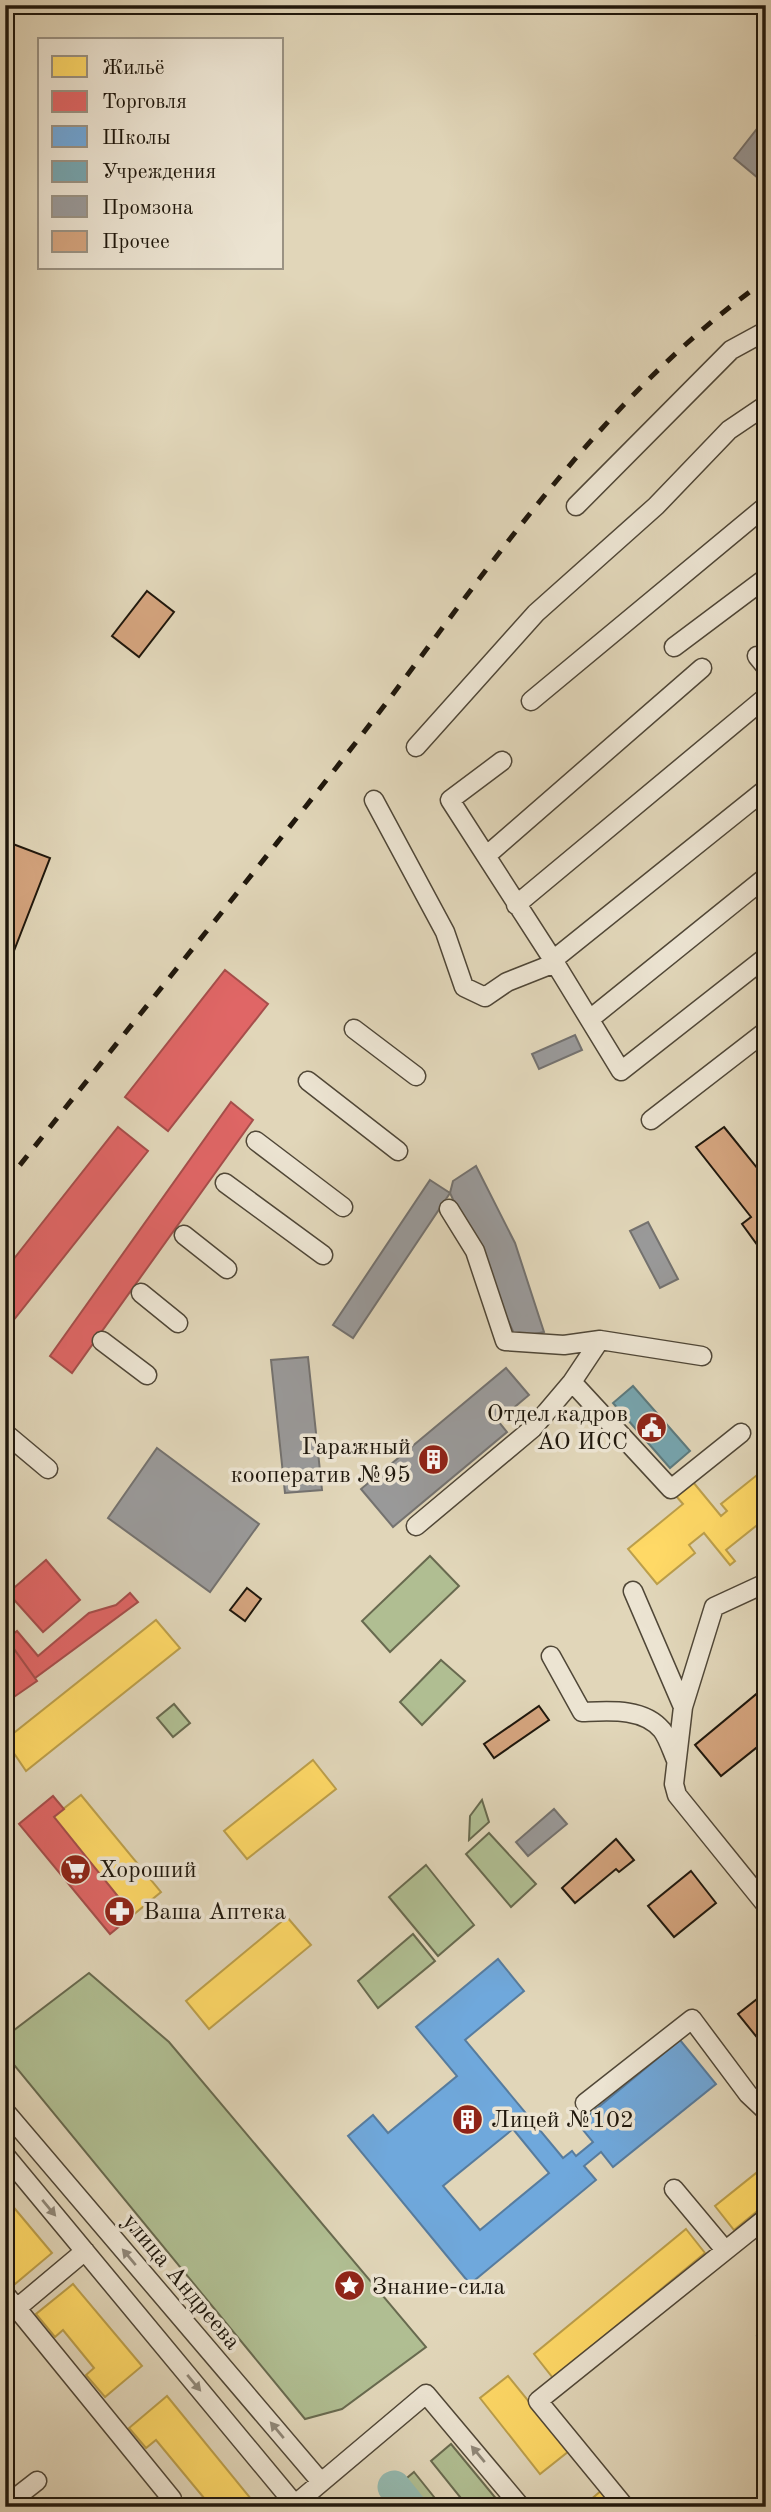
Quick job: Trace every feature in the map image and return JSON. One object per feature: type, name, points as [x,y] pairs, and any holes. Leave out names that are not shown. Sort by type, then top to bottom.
[{"type":"street","points":[[576,506],[731,349],[766,331]]},
{"type":"street","points":[[416,747],[536,613],[656,506],[729,430],[766,405]]},
{"type":"street","points":[[531,701],[766,506]]},
{"type":"street","points":[[674,647],[766,578]]},
{"type":"street","points":[[486,856],[702,668]]},
{"type":"street","points":[[516,905],[766,697]]},
{"type":"street","points":[[502,761],[450,800],[621,1071],[766,957]]},
{"type":"street","points":[[374,800],[445,932],[464,987],[485,997],[507,982],[554,961],[766,789]]},
{"type":"street","points":[[590,1019],[766,877]]},
{"type":"street","points":[[354,1029],[416,1076]]},
{"type":"street","points":[[652,1120],[766,1031]]},
{"type":"street","points":[[308,1082],[398,1151]]},
{"type":"street","points":[[256,1141],[343,1207]]},
{"type":"street","points":[[225,1183],[323,1255]]},
{"type":"street","points":[[449,1209],[475,1251],[505,1341],[564,1345],[600,1340],[702,1356]]},
{"type":"street","points":[[184,1235],[227,1269]]},
{"type":"street","points":[[141,1293],[178,1323]]},
{"type":"street","points":[[416,1526],[533,1428],[572,1382],[600,1340]]},
{"type":"street","points":[[102,1341],[147,1375]]},
{"type":"street","points":[[572,1382],[671,1489],[741,1433]]},
{"type":"street","points":[[5,1433],[48,1469]]},
{"type":"street","points":[[766,1583],[714,1607],[683,1707],[677,1762],[677,1795],[766,1905]]},
{"type":"street","points":[[633,1591],[683,1707]]},
{"type":"street","points":[[551,1656],[582,1712],[617,1711],[646,1717],[662,1730],[677,1762]]},
{"type":"street","points":[[585,2103],[692,2018],[748,2094],[766,2110]]},
{"type":"street","name":"улица Андреева","points":[[5,2111],[321,2482]]},
{"type":"street","points":[[5,2155],[294,2506],[426,2394],[521,2507]]},
{"type":"street","points":[[674,2189],[725,2250]]},
{"type":"street","points":[[625,2507],[538,2401],[766,2218]]},
{"type":"street","points":[[85,2250],[11,2301],[172,2499],[162,2507]]},
{"type":"street","points":[[5,2506],[37,2481]]},
{"type":"green space","points":[[430,1556],[459,1586],[390,1652],[362,1621]]},
{"type":"green space","points":[[441,1660],[465,1681],[422,1725],[400,1702]]},
{"type":"green space","points":[[174,1704],[190,1723],[173,1737],[157,1718]]},
{"type":"green space","points":[[482,1800],[489,1822],[469,1840],[470,1816]]},
{"type":"green space","points":[[489,1833],[536,1884],[511,1907],[466,1854]]},
{"type":"green space","points":[[426,1865],[474,1925],[438,1956],[389,1897]]},
{"type":"green space","points":[[413,1934],[435,1961],[378,2008],[358,1981]]},
{"type":"green space","points":[[89,1973],[169,2042],[426,2347],[342,2409],[305,2419],[5,2054],[5,2037]]},
{"type":"green space","points":[[451,2444],[503,2507],[468,2507],[431,2461]]},
{"type":"green space","points":[[414,2472],[442,2507],[420,2507],[401,2483]]},
{"type":"building: Жильё","points":[[757,1475],[766,1485],[766,1518],[726,1550],[735,1561],[730,1565],[704,1533],[689,1545],[695,1553],[657,1584],[628,1549],[683,1504],[676,1496],[693,1482],[721,1516],[727,1511],[721,1504]]},
{"type":"building: Жильё","points":[[156,1620],[180,1648],[26,1771],[5,1740]]},
{"type":"building: Жильё","points":[[313,1760],[336,1789],[247,1859],[224,1831]]},
{"type":"building: Жильё","points":[[81,1795],[161,1892],[133,1915],[53,1817]]},
{"type":"building: Жильё","points":[[287,1917],[311,1945],[209,2029],[186,2001]]},
{"type":"building: Жильё","points":[[766,2165],[766,2204],[734,2230],[715,2206]]},
{"type":"building: Жильё","points":[[5,2197],[52,2253],[15,2284],[5,2272]]},
{"type":"building: Жильё","points":[[686,2229],[705,2253],[553,2378],[534,2354]]},
{"type":"building: Жильё","points":[[73,2284],[142,2366],[105,2397],[86,2375],[94,2368],[63,2330],[55,2337],[36,2314]]},
{"type":"building: Жильё","points":[[508,2376],[569,2451],[540,2474],[480,2398]]},
{"type":"building: Жильё","points":[[167,2396],[256,2505],[254,2507],[206,2507],[209,2504],[156,2440],[146,2448],[129,2428]]},
{"type":"building: Жильё","points":[[602,2490],[615,2507],[582,2507]]},
{"type":"building: Торговля","points":[[225,970],[268,1004],[168,1131],[125,1097]]},
{"type":"building: Торговля","points":[[231,1102],[253,1120],[72,1373],[50,1356]]},
{"type":"building: Торговля","points":[[118,1127],[148,1151],[5,1331],[5,1270]]},
{"type":"building: Торговля","points":[[46,1560],[80,1600],[43,1632],[8,1593]]},
{"type":"building: Торговля","points":[[130,1593],[138,1602],[35,1678],[7,1639],[17,1631],[38,1656],[89,1613],[116,1605]]},
{"type":"building: Торговля","points":[[6,1638],[37,1681],[11,1699],[5,1691]]},
{"type":"building: Торговля","name":"Хороший","points":[[53,1796],[64,1809],[54,1817],[133,1915],[110,1934],[19,1824]]},
{"type":"building: Торговля","points":[[57,2499],[63,2507],[47,2507]]},
{"type":"building: Школы","name":"Лицей №102","points":[[498,1959],[524,1991],[465,2040],[563,2158],[572,2151],[576,2156],[593,2142],[578,2124],[680,2040],[716,2084],[613,2167],[601,2152],[584,2166],[596,2180],[470,2284],[348,2136],[373,2115],[388,2133],[457,2076],[416,2027]],"holes":[[[513,2129],[549,2173],[480,2230],[443,2186]]]},
{"type":"building: Школы","points":[[766,2329],[766,2347],[757,2336]]},
{"type":"building: Учреждения","name":"Отдел кадров АО ИСС","points":[[633,1386],[690,1451],[670,1468],[613,1403]]},
{"type":"building: Промзона","points":[[760,125],[766,130],[766,168],[758,178],[734,158]]},
{"type":"building: Промзона","points":[[575,1035],[582,1050],[539,1069],[532,1054]]},
{"type":"building: Промзона","points":[[476,1166],[515,1243],[544,1332],[516,1338],[450,1193],[453,1181]]},
{"type":"building: Промзона","points":[[430,1180],[450,1193],[353,1338],[333,1325]]},
{"type":"building: Промзона","points":[[648,1222],[678,1279],[660,1288],[630,1231]]},
{"type":"building: Промзона","points":[[308,1357],[322,1490],[285,1493],[271,1360]]},
{"type":"building: Промзона","name":"Гаражный кооператив №95","points":[[506,1368],[529,1395],[498,1421],[507,1432],[393,1527],[361,1489]]},
{"type":"building: Промзона","points":[[157,1448],[259,1524],[210,1592],[108,1518]]},
{"type":"building: Промзона","points":[[554,1809],[567,1824],[528,1856],[516,1842]]},
{"type":"building: Прочее","points":[[147,591],[174,612],[139,657],[112,636]]},
{"type":"building: Прочее","points":[[5,841],[50,858],[5,974]]},
{"type":"building: Прочее","points":[[724,1127],[766,1179],[766,1257],[742,1224],[751,1217],[696,1147]]},
{"type":"building: Прочее","points":[[247,1588],[261,1599],[245,1621],[230,1610]]},
{"type":"building: Прочее","points":[[766,1686],[766,1740],[721,1776],[695,1745]]},
{"type":"building: Прочее","points":[[539,1706],[549,1720],[494,1758],[484,1744]]},
{"type":"building: Прочее","points":[[616,1839],[634,1860],[619,1872],[616,1869],[575,1903],[562,1888]]},
{"type":"building: Прочее","points":[[691,1871],[716,1903],[674,1937],[648,1906]]},
{"type":"building: Прочее","points":[[766,1992],[766,2044],[764,2046],[738,2014]]},
{"type":"waterway","points":[[394,2487],[410,2507]]},
{"type":"railway","points":[[5,1184],[320,789],[548,491],[650,378],[706,327],[766,280]]},
{"type":"place","name":"Отдел кадров АО ИСС","points":[[651,1427]]},
{"type":"place","name":"Гаражный кооператив №95","points":[[434,1460]]},
{"type":"place","name":"Хороший","points":[[76,1869]]},
{"type":"place","name":"Ваша Аптека","points":[[120,1911]]},
{"type":"place","name":"Лицей №102","points":[[468,2119]]},
{"type":"place","name":"Знание-сила","points":[[349,2286]]}]
